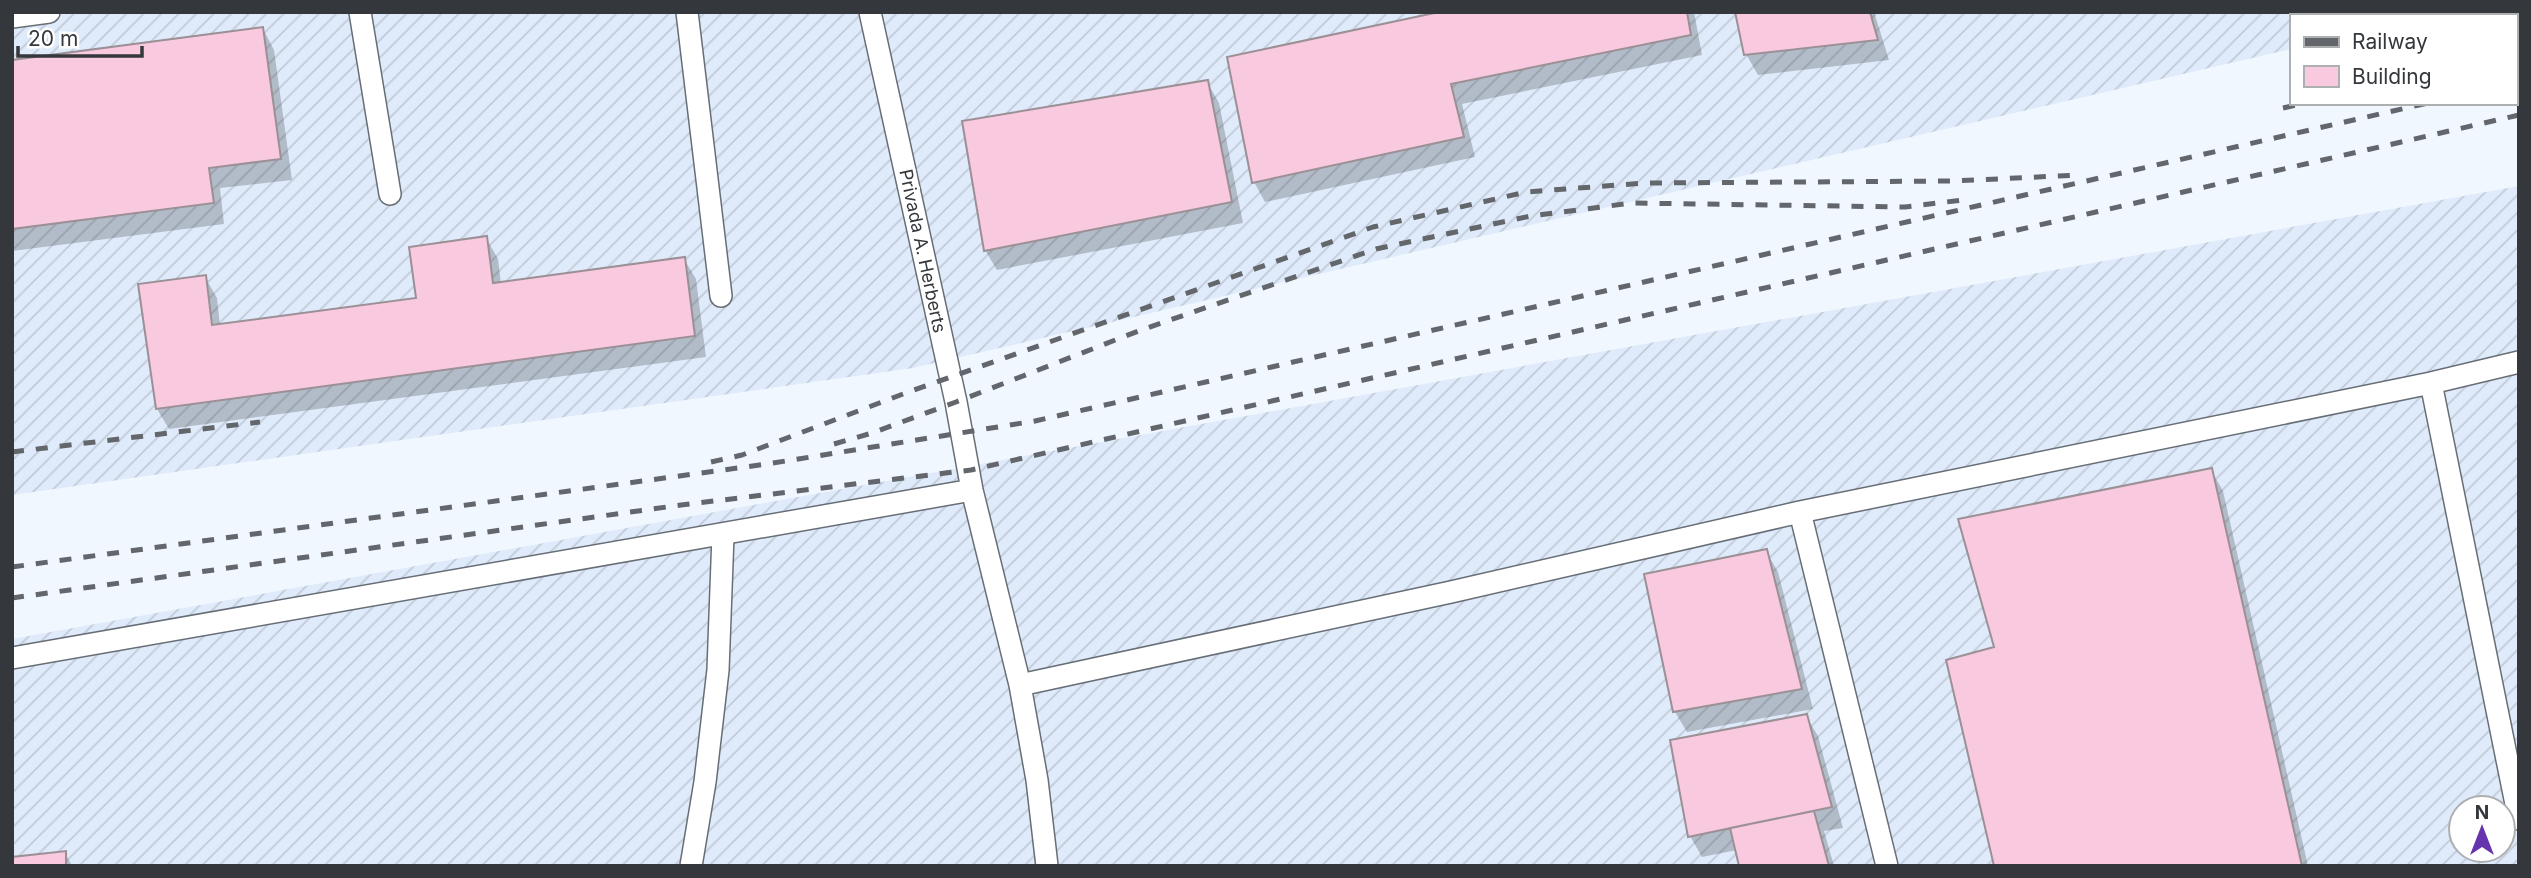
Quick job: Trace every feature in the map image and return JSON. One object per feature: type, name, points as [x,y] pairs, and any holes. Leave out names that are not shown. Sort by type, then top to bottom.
[{"type":"lane","points":[[12,17],[49,12]]},
{"type":"lane","points":[[360,12],[390,194]]},
{"type":"lane","points":[[687,12],[721,296]]},
{"type":"lane","name":"Privada A. Herberts","points":[[870,12],[953,389],[972,490],[1020,685],[1037,780],[1047,866]]},
{"type":"lane","points":[[1020,685],[1465,589],[1800,512],[2431,383],[2519,362]]},
{"type":"lane","points":[[2431,383],[2519,819]]},
{"type":"lane","points":[[12,657],[972,490]]},
{"type":"lane","points":[[1800,512],[1887,866]]},
{"type":"lane","points":[[691,866],[705,782],[718,670],[723,535]]},
{"type":"shaded area","points":[[12,12],[2452,12],[2290,14],[2290,49],[913,368],[12,495]]},
{"type":"shaded area","points":[[2519,186],[2519,866],[12,866],[12,639]]},
{"type":"building","points":[[1439,12],[1687,12],[1691,35],[1451,84],[1464,137],[1252,183],[1227,57]]},
{"type":"building","points":[[1735,12],[1870,12],[1878,40],[1744,55]]},
{"type":"building","points":[[263,27],[281,159],[209,168],[214,203],[12,229],[12,60]]},
{"type":"building","points":[[1208,80],[1232,202],[984,251],[962,121]]},
{"type":"building","points":[[487,236],[493,283],[685,257],[695,336],[156,409],[138,284],[206,275],[212,325],[416,298],[409,247]]},
{"type":"building","points":[[2212,468],[2302,866],[1994,866],[1946,660],[1994,647],[1958,519]]},
{"type":"building","points":[[1767,549],[1802,689],[1673,712],[1644,574]]},
{"type":"building","points":[[1807,714],[1832,807],[1688,837],[1670,740]]},
{"type":"building","points":[[1814,811],[1829,866],[1739,866],[1730,828]]},
{"type":"building","points":[[66,851],[66,866],[12,866],[12,857]]},
{"type":"railway","points":[[2283,108],[2296,105]]},
{"type":"railway","points":[[12,567],[767,464],[1035,421],[2419,105]]},
{"type":"railway","points":[[12,598],[681,505],[971,470],[2519,115]]},
{"type":"railway","points":[[711,462],[742,455],[903,394],[1373,227],[1526,192],[1645,183],[1953,181],[2080,175]]},
{"type":"railway","points":[[834,444],[956,402],[1141,330],[1376,249],[1531,216],[1632,203],[1905,207],[1971,199]]},
{"type":"railway","points":[[12,452],[260,422]]}]
